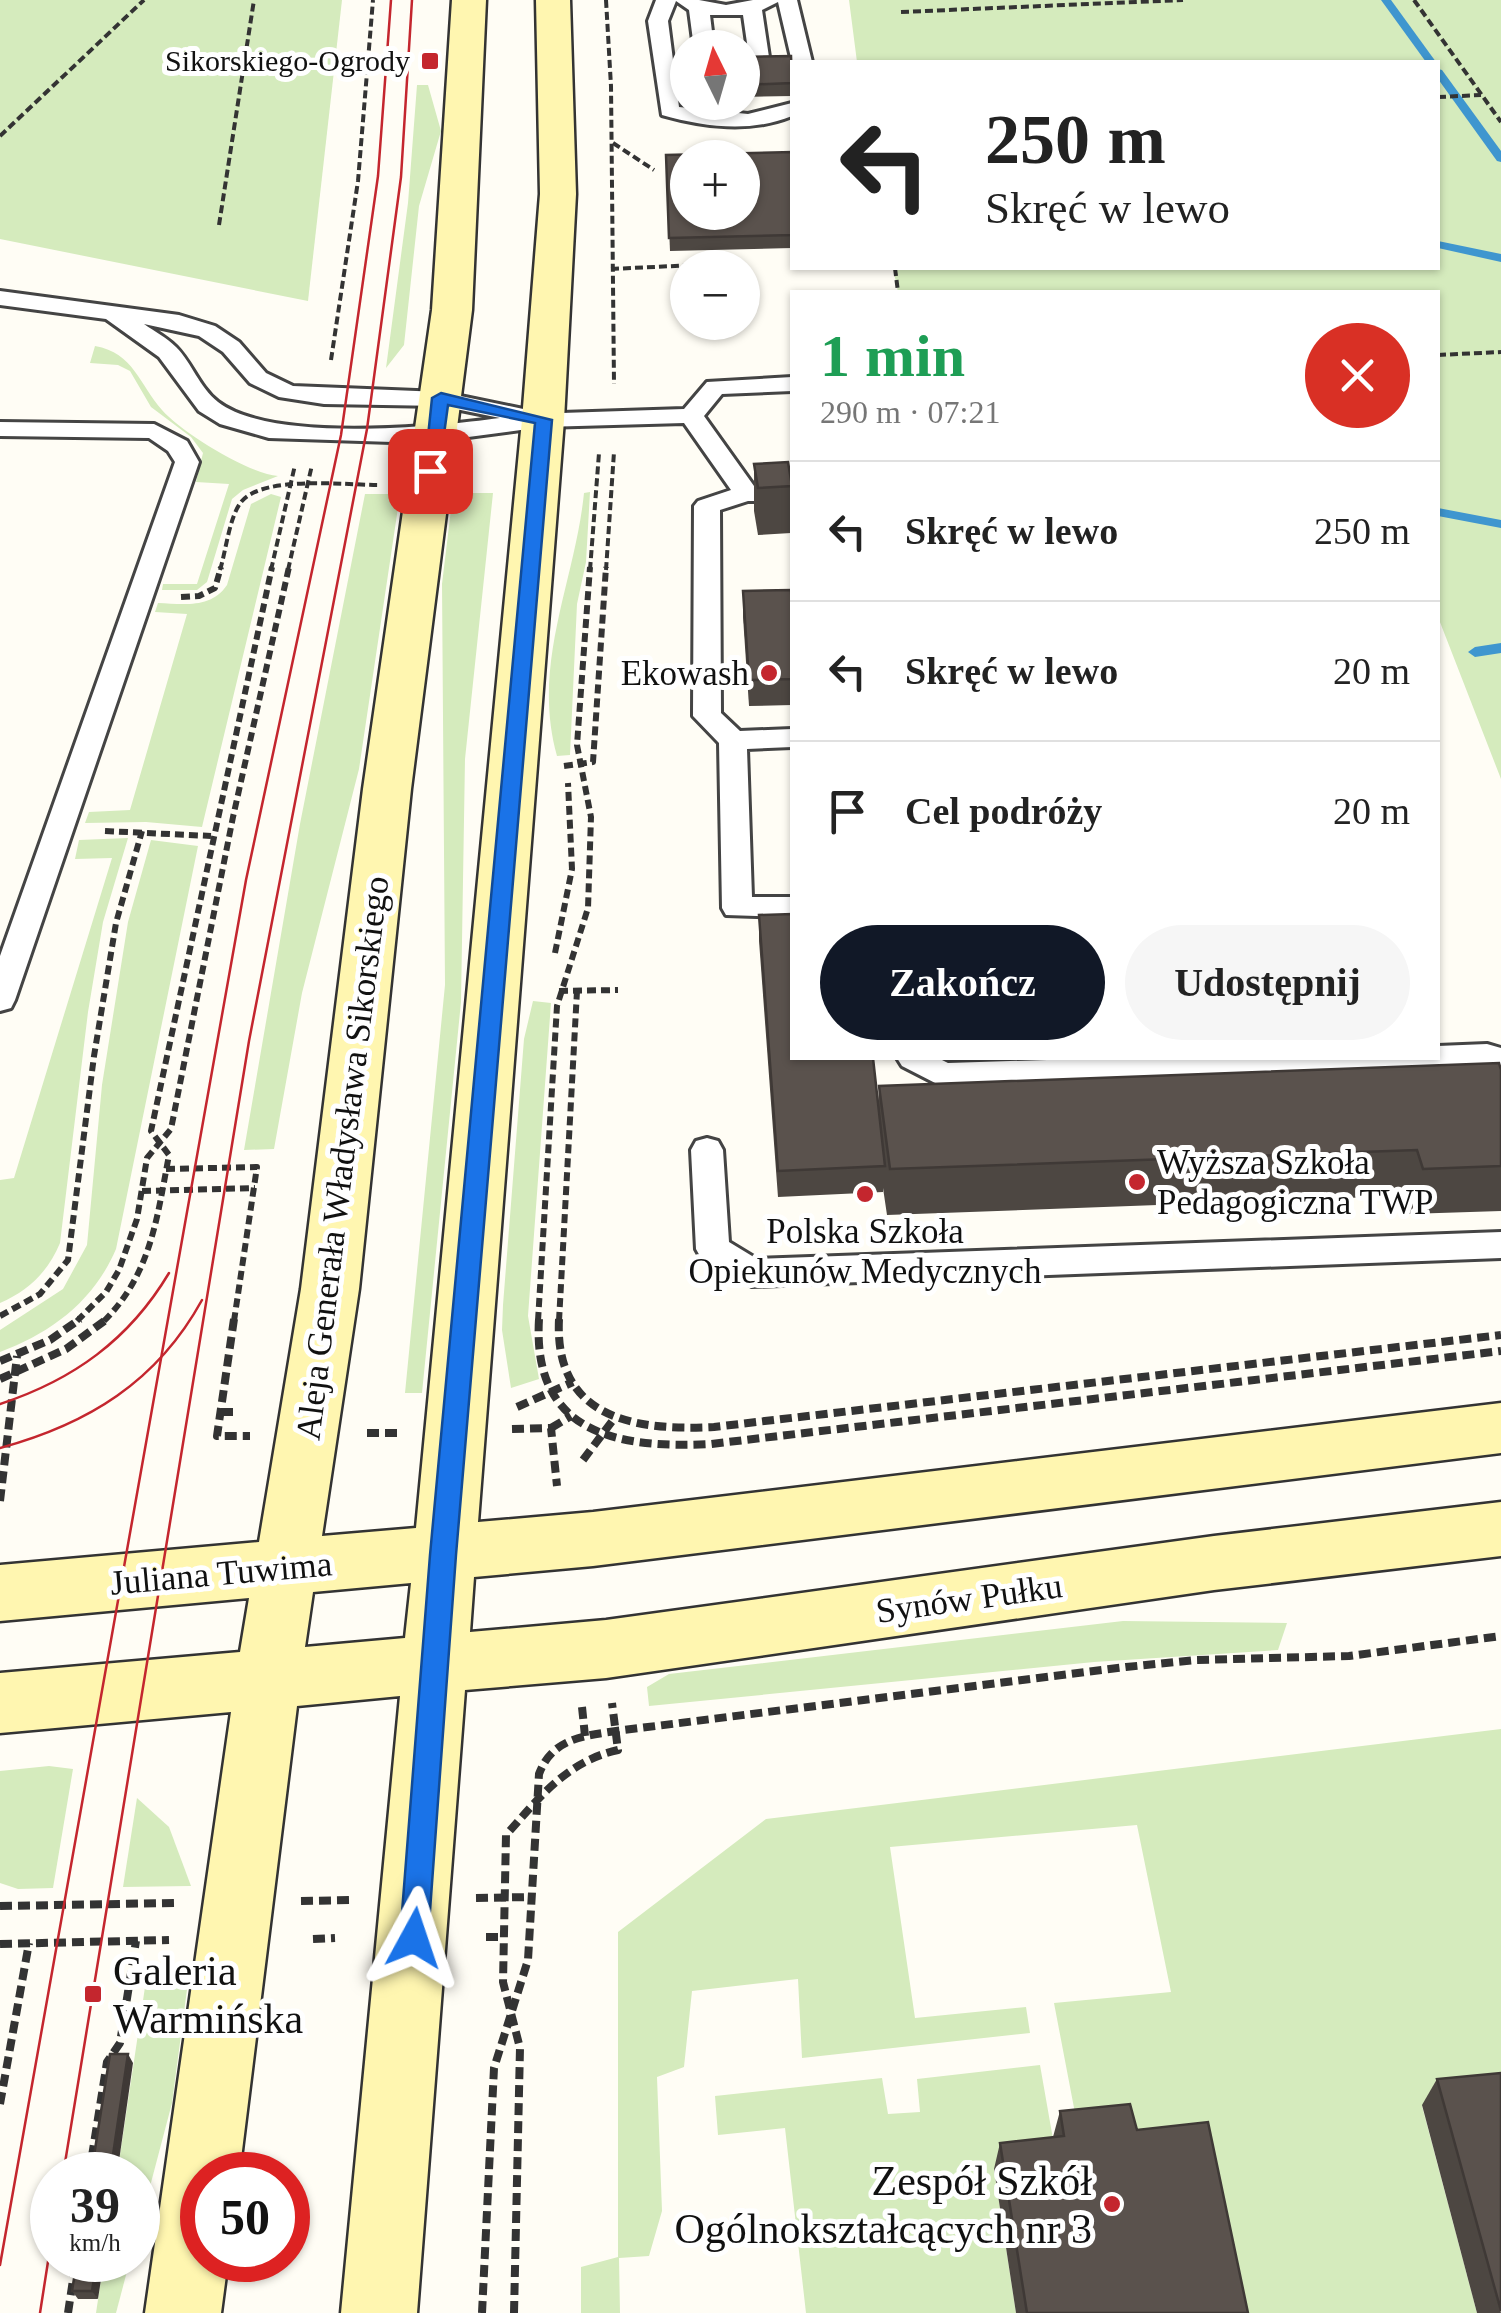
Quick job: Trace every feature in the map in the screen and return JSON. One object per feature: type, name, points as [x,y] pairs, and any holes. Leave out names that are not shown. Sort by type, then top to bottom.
[{"type":"main road","name":"Aleja Generała Władysława Sikorskiego","points":[[183,2313],[268,1679],[289,1568],[330,1289],[387,789],[438,417],[455,260],[468,0]]},
{"type":"main road","points":[[379,2313],[544,420],[558,194],[554,0]]},
{"type":"main road","points":[[443,1555],[1501,1428]]},
{"type":"main road","name":"Synów Pułku","points":[[437,1666],[606,1650],[1214,1563],[1501,1530]]},
{"type":"main road","name":"Juliana Tuwima","points":[[0,1593],[443,1555]]},
{"type":"main road","points":[[0,1703],[437,1666]]},
{"type":"lane","points":[[666,0],[658,20],[669,111],[695,120],[779,116],[790,111]]},
{"type":"lane","points":[[760,58],[801,59],[787,0]]},
{"type":"lane","points":[[699,30],[692,5],[761,4],[756,30]]},
{"type":"lane","points":[[663,61],[670,61]]},
{"type":"lane","points":[[0,298],[179,322],[207,331],[231,348],[258,378],[287,392],[438,417],[544,420]]},
{"type":"lane","points":[[110,311],[168,352],[200,399],[241,423],[290,434],[438,417],[544,420],[608,429],[691,416],[714,388],[790,384]]},
{"type":"lane","points":[[691,416],[712,440],[746,493]]},
{"type":"lane","points":[[0,429],[154,432],[178,446],[187,462],[0,1000]]},
{"type":"lane","points":[[790,494],[746,493],[707,506],[707,716],[732,740],[738,908],[790,907]]},
{"type":"lane","points":[[732,740],[790,738]]},
{"type":"lane","points":[[1440,1057],[1487,1056],[1501,1060]]},
{"type":"lane","points":[[917,1060],[943,1075],[1298,1060]]},
{"type":"lane","points":[[707,1150],[713,1250],[752,1273],[1501,1245]]},
{"type":"path","points":[[0,136],[144,0]]},
{"type":"path","points":[[219,224],[254,0]]},
{"type":"path","points":[[329,372],[358,181],[374,0]]},
{"type":"path","points":[[552,962],[570,885],[573,824],[564,765],[593,762],[600,613],[610,551],[612,142],[606,0]]},
{"type":"path","points":[[901,12],[1183,0]]},
{"type":"path","points":[[1414,0],[1501,122]]},
{"type":"path","points":[[1441,97],[1482,95]]},
{"type":"path","points":[[612,142],[654,170]]},
{"type":"path","points":[[610,269],[670,267]]},
{"type":"path","points":[[1440,355],[1501,352]]},
{"type":"path","points":[[608,429],[598,484],[578,726],[579,764],[591,817],[588,908],[586,924],[561,991],[538,1328],[538,1346],[554,1391],[571,1416],[600,1437],[647,1446],[711,1444],[1501,1351]]},
{"type":"path","points":[[0,1361],[56,1338],[114,1284],[128,1254],[149,1154],[172,1129],[233,817],[315,450]]},
{"type":"path","points":[[0,1379],[72,1346],[127,1296],[146,1262],[169,1154],[151,1131],[211,836],[296,460]]},
{"type":"path","points":[[581,484],[612,484]]},
{"type":"path","points":[[172,597],[211,591],[242,500],[258,490],[386,486]]},
{"type":"path","points":[[103,831],[211,836]]},
{"type":"path","points":[[0,1316],[33,1300],[60,1274],[68,1260],[94,1056],[116,923],[142,832]]},
{"type":"path","points":[[542,991],[618,990]]},
{"type":"path","points":[[576,991],[558,1325],[561,1354],[573,1382],[591,1407],[613,1420],[644,1428],[714,1427],[1501,1336]]},
{"type":"path","points":[[166,1169],[258,1167],[217,1436],[232,1436]]},
{"type":"path","points":[[142,1191],[254,1188]]},
{"type":"path","points":[[0,1501],[17,1356]]},
{"type":"path","points":[[516,1408],[573,1382]]},
{"type":"path","points":[[221,1412],[236,1412]]},
{"type":"path","points":[[530,1429],[550,1428],[571,1416]]},
{"type":"path","points":[[583,1460],[613,1420]]},
{"type":"path","points":[[550,1428],[552,1446]]},
{"type":"path","points":[[482,2313],[494,2068],[525,1978],[541,1764],[559,1743],[616,1731],[1161,1663],[1349,1656],[1501,1636]]},
{"type":"path","points":[[514,2313],[520,2048],[503,1982],[506,1834],[581,1758],[618,1750],[610,1687]]},
{"type":"path","points":[[581,1701],[585,1736]]},
{"type":"path","points":[[487,1898],[532,1897]]},
{"type":"path","points":[[314,1900],[340,1900]]},
{"type":"path","points":[[0,1906],[179,1902]]},
{"type":"path","points":[[486,1937],[502,1937]]},
{"type":"path","points":[[313,1939],[335,1938]]},
{"type":"path","points":[[0,1944],[174,1940]]},
{"type":"path","points":[[93,2152],[107,2062],[120,2043],[136,1941]]},
{"type":"path","points":[[0,2104],[30,1943]]},
{"type":"path","points":[[68,2313],[73,2282]]},
{"type":"green space","points":[[0,0],[342,0],[308,301],[0,239]]},
{"type":"green space","points":[[849,0],[1501,0],[1501,779],[1440,622],[1440,290],[898,290],[893,270],[1440,270],[1440,60],[857,60]]},
{"type":"green space","points":[[417,85],[428,85],[441,131],[419,206],[404,345],[386,368],[408,203]]},
{"type":"green space","points":[[95,346],[127,362],[162,410],[184,429],[250,468],[278,476],[243,490],[232,499],[207,582],[197,590],[162,590],[163,584],[197,584],[229,484],[196,482],[203,453],[191,437],[151,407],[130,371],[118,365],[90,363]]},
{"type":"green space","points":[[590,492],[586,562],[577,604],[570,755],[557,756],[550,722],[552,656],[584,493]]},
{"type":"green space","points":[[453,493],[493,493],[465,759],[461,1002],[422,1393],[405,1393],[445,985],[442,584]]},
{"type":"green space","points":[[271,494],[281,497],[202,827],[146,822],[85,823],[89,812],[130,810],[187,614],[155,612],[158,603],[205,602],[220,593],[227,585],[251,504]]},
{"type":"green space","points":[[365,494],[399,494],[399,501],[359,769],[302,993],[274,1149],[244,1150],[300,824]]},
{"type":"green space","points":[[128,838],[103,922],[60,1243],[36,1279],[0,1303],[0,1180],[14,1178],[112,858],[75,859],[79,840]]},
{"type":"green space","points":[[151,840],[198,846],[116,1249],[96,1284],[69,1313],[37,1335],[0,1352],[0,1330],[63,1289],[87,1245],[102,1085],[128,922]]},
{"type":"green space","points":[[533,1001],[551,1003],[528,1316],[539,1379],[511,1388],[502,1330],[503,1305],[524,1039]]},
{"type":"green space","points":[[1123,1621],[1287,1623],[1278,1650],[1094,1662],[649,1706],[647,1687],[669,1674]]},
{"type":"green space","points":[[1501,1729],[1501,2098],[1422,2106],[1477,2313],[1231,2313],[1079,2134],[1054,2003],[1171,1992],[1137,1825],[890,1847],[915,2018],[1026,2007],[1030,2033],[802,2058],[798,1979],[692,1991],[684,2067],[657,2077],[662,2211],[649,2256],[619,2258],[620,2313],[581,2313],[581,2267],[618,2257],[618,1932],[766,1819]]},
{"type":"green space","points":[[49,1766],[73,1769],[53,1888],[18,1889],[0,1883],[0,1771]]},
{"type":"green space","points":[[137,1798],[169,1827],[191,1886],[123,1887]]},
{"type":"green space","points":[[148,1967],[190,1967],[172,2103],[159,2152],[120,2152]]},
{"type":"green space","points":[[1040,2065],[1057,2162],[994,2169],[1016,2313],[806,2313],[785,2128],[718,2135],[715,2096],[882,2078],[888,2114],[920,2112],[917,2079]]},
{"type":"green space","points":[[101,2282],[124,2282],[116,2313],[96,2313]]},
{"type":"building","points":[[791,56],[790,83],[760,84],[760,57]]},
{"type":"building","points":[[790,152],[790,235],[669,238],[666,155],[670,155],[670,230],[760,230],[760,153]]},
{"type":"building","points":[[788,462],[790,486],[758,488],[754,464]]},
{"type":"building","name":"Ekowash","points":[[790,590],[790,679],[749,680],[743,591]]},
{"type":"building","name":"Polska Szkoła Opiekunów Medycznych","points":[[790,914],[790,1060],[873,1060],[885,1166],[778,1171],[759,915]]},
{"type":"building","points":[[1499,1063],[1501,1166],[1423,1169],[1417,1150],[890,1169],[879,1086]]},
{"type":"building","points":[[110,2054],[128,2054],[113,2152],[95,2152]]},
{"type":"building","points":[[1501,2073],[1501,2311],[1437,2079]]},
{"type":"building","points":[[1130,2104],[1137,2130],[1208,2122],[1248,2313],[1027,2313],[1000,2143],[1064,2136],[1060,2111]]},
{"type":"building","points":[[73,2282],[93,2282],[92,2291],[72,2291]]},
{"type":"waterway","points":[[1386,0],[1430,60]]},
{"type":"waterway","points":[[1440,75],[1501,159]]},
{"type":"waterway","points":[[1440,245],[1501,258]]},
{"type":"waterway","points":[[1440,512],[1501,524]]},
{"type":"waterway","points":[[1475,652],[1501,648]]},
{"type":"tram line","points":[[161,1357],[246,880],[341,435],[378,176],[391,0]]},
{"type":"tram line","points":[[67,2152],[249,1041],[367,429],[401,177],[412,0]]},
{"type":"tram line","points":[[0,1404],[52,1383],[97,1355],[136,1318],[169,1273]]},
{"type":"tram line","points":[[161,1357],[202,1300]]},
{"type":"tram line","points":[[0,1448],[91,1412],[142,1377],[161,1357]]},
{"type":"tram line","points":[[0,2265],[161,1357]]},
{"type":"tram line","points":[[40,2313],[45,2282]]},
{"type":"place","name":"Sikorskiego-Ogrody","points":[[430,61]]},
{"type":"place","name":"Ekowash","points":[[769,673]]},
{"type":"place","name":"Wyższa Szkoła Pedagogiczna TWP","points":[[1137,1182]]},
{"type":"place","name":"Polska Szkoła Opiekunów Medycznych","points":[[865,1194]]},
{"type":"place","name":"Galeria Warmińska","points":[[93,1994]]},
{"type":"place","name":"Zespół Szkół Ogólnokształcących nr 3","points":[[1112,2204]]},
{"type":"route","points":[[414,1938],[443,1555],[544,420],[441,398],[430,471]]}]
